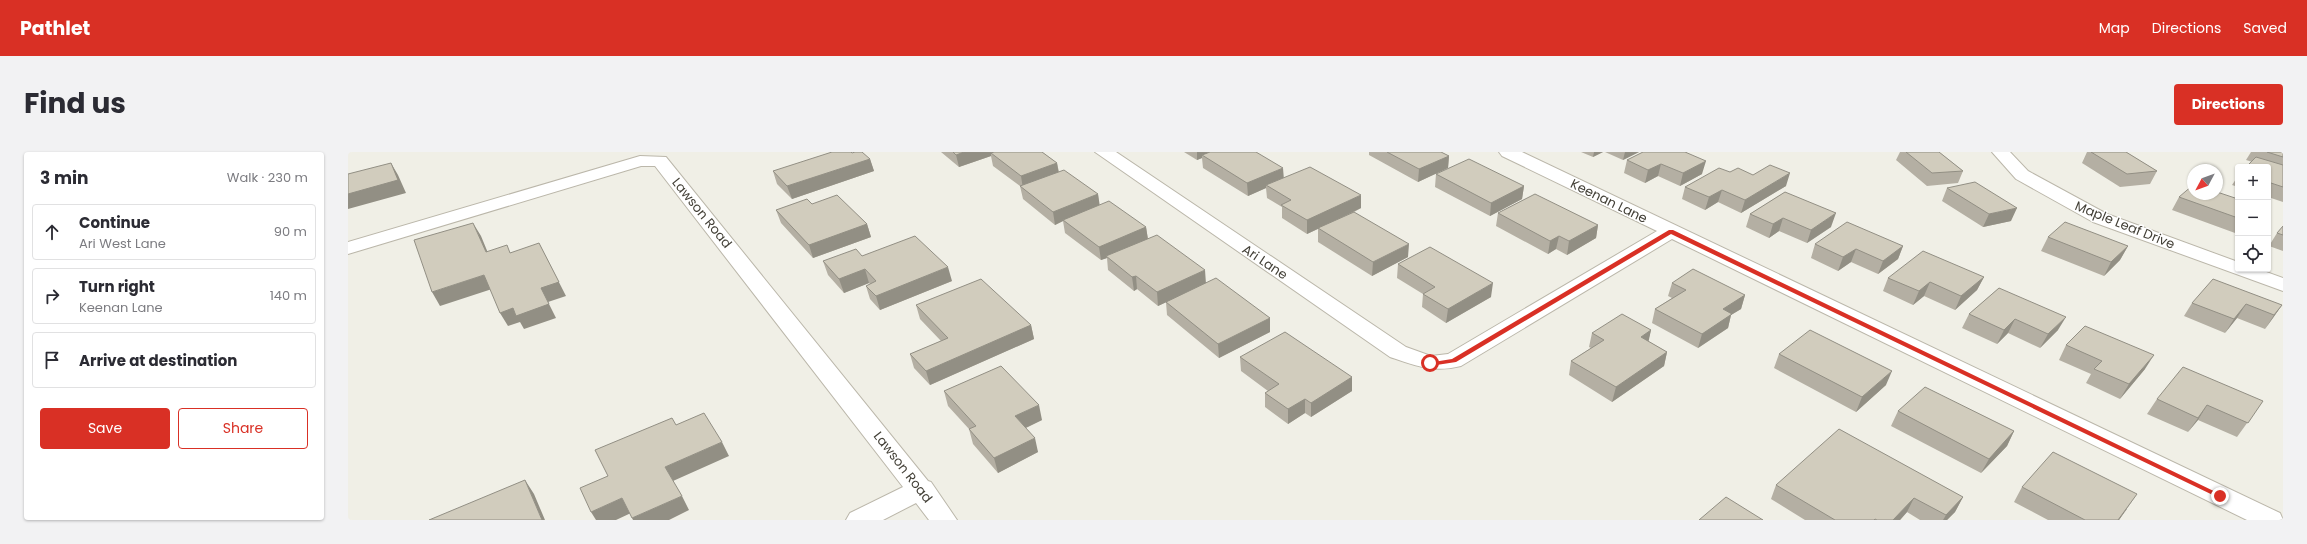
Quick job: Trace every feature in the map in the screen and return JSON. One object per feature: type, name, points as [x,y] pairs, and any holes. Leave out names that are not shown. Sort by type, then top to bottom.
[{"type":"street","name":"Ari Lane","points":[[1104,152],[1398,352],[1430,363],[1453,361],[1671,231]]},
{"type":"street","name":"Keenan Lane","points":[[1508,152],[2271,520]]},
{"type":"street","name":"Maple Leaf Drive","points":[[2001,152],[2022,175],[2059,197],[2100,218],[2235,268]]},
{"type":"street","name":"Lawson Road","points":[[348,248],[640,161],[660,161],[922,490],[944,520]]},
{"type":"street","name":"Maple Leaf Drive","points":[[2246,272],[2283,285]]},
{"type":"street","points":[[859,520],[922,490]]},
{"type":"building","points":[[832,152],[862,152],[870,159],[787,186],[773,171]]},
{"type":"building","points":[[953,152],[964,152],[956,155]]},
{"type":"building","points":[[1042,152],[1057,163],[1021,176],[991,153]]},
{"type":"building","points":[[1210,152],[1256,152],[1283,168],[1247,183],[1202,155]]},
{"type":"building","points":[[1387,152],[1441,152],[1449,156],[1419,169]]},
{"type":"building","points":[[1643,152],[1685,152],[1706,161],[1683,173],[1661,164],[1648,170],[1627,160]]},
{"type":"building","points":[[1906,152],[1939,152],[1963,171],[1932,173]]},
{"type":"building","points":[[2091,152],[2126,152],[2157,171],[2127,174]]},
{"type":"building","points":[[2267,152],[2283,152],[2283,157]]},
{"type":"building","points":[[2256,157],[2283,165],[2283,187],[2271,183],[2271,164],[2249,164]]},
{"type":"building","points":[[1469,159],[1524,186],[1491,203],[1436,174]]},
{"type":"building","points":[[391,163],[398,180],[348,194],[348,174]]},
{"type":"building","points":[[1770,165],[1790,173],[1745,200],[1722,190],[1709,197],[1685,187],[1719,168],[1730,172],[1738,168],[1753,175]]},
{"type":"building","points":[[1310,167],[1361,195],[1307,220],[1281,205],[1291,200],[1266,185]]},
{"type":"building","points":[[1064,170],[1098,194],[1053,212],[1020,186]]},
{"type":"building","points":[[1975,182],[2017,208],[1989,214],[1947,188]]},
{"type":"building","points":[[2187,190],[2187,200],[2179,197]]},
{"type":"building","points":[[1785,192],[1836,213],[1811,230],[1783,218],[1773,224],[1750,214]]},
{"type":"building","points":[[1535,194],[1598,225],[1569,241],[1559,236],[1550,241],[1498,213]]},
{"type":"building","points":[[2223,194],[2235,198],[2235,217],[2187,200],[2223,200]]},
{"type":"building","points":[[837,195],[867,224],[809,245],[776,210],[807,199],[812,204]]},
{"type":"building","points":[[1109,201],[1146,227],[1099,247],[1063,220]]},
{"type":"building","points":[[1354,212],[1409,244],[1373,262],[1318,228]]},
{"type":"building","points":[[1847,222],[1903,246],[1883,261],[1856,249],[1843,257],[1815,244]]},
{"type":"building","points":[[2065,222],[2128,246],[2111,262],[2048,237]]},
{"type":"building","points":[[473,223],[486,252],[507,245],[510,253],[539,243],[559,282],[541,288],[549,304],[516,316],[513,308],[500,313],[484,275],[432,292],[414,240]]},
{"type":"building","points":[[2283,226],[2283,235],[2277,233]]},
{"type":"building","points":[[1157,235],[1205,270],[1157,292],[1136,276],[1132,277],[1106,256]]},
{"type":"building","points":[[915,236],[948,267],[876,296],[866,286],[876,281],[865,269],[839,279],[823,261],[856,249],[862,256]]},
{"type":"building","points":[[1430,247],[1493,283],[1448,309],[1423,294],[1435,287],[1398,264]]},
{"type":"building","points":[[1923,251],[1984,277],[1961,296],[1930,282],[1919,291],[1888,278]]},
{"type":"building","points":[[1693,269],[1745,295],[1723,309],[1732,314],[1702,334],[1655,309],[1686,290],[1672,283]]},
{"type":"building","points":[[1216,278],[1270,318],[1218,344],[1166,302]]},
{"type":"building","points":[[981,279],[1031,325],[926,371],[910,354],[948,338],[916,305]]},
{"type":"building","points":[[2213,279],[2282,305],[2274,315],[2246,304],[2234,319],[2192,303]]},
{"type":"building","points":[[1999,288],[2066,317],[2048,334],[2015,319],[2004,330],[1969,314]]},
{"type":"building","points":[[1622,314],[1651,330],[1641,337],[1667,352],[1616,387],[1571,361],[1604,340],[1592,333]]},
{"type":"building","points":[[2085,326],[2154,355],[2129,384],[2094,369],[2102,361],[2066,345]]},
{"type":"building","points":[[1810,330],[1892,371],[1862,397],[1779,354]]},
{"type":"building","points":[[1285,332],[1352,377],[1311,403],[1305,399],[1288,409],[1265,393],[1279,384],[1240,357]]},
{"type":"building","points":[[1001,366],[1039,405],[1015,416],[1035,438],[994,458],[969,429],[976,426],[944,391]]},
{"type":"building","points":[[2183,367],[2263,401],[2248,423],[2207,405],[2198,418],[2157,399]]},
{"type":"building","points":[[1925,387],[2014,431],[1989,459],[1898,411]]},
{"type":"building","points":[[704,413],[722,442],[665,467],[682,496],[632,518],[622,498],[591,512],[580,488],[608,476],[595,450],[672,418],[676,425]]},
{"type":"building","points":[[1839,429],[1963,497],[1946,515],[1914,498],[1893,520],[1835,520],[1776,485]]},
{"type":"building","points":[[2053,452],[2137,494],[2118,520],[2085,520],[2022,487]]},
{"type":"building","points":[[525,480],[542,520],[429,520]]},
{"type":"building","points":[[1726,497],[1763,520],[1699,520]]},
{"type":"route","points":[[1430,363],[1453,361],[1671,231],[2220,496]]}]
